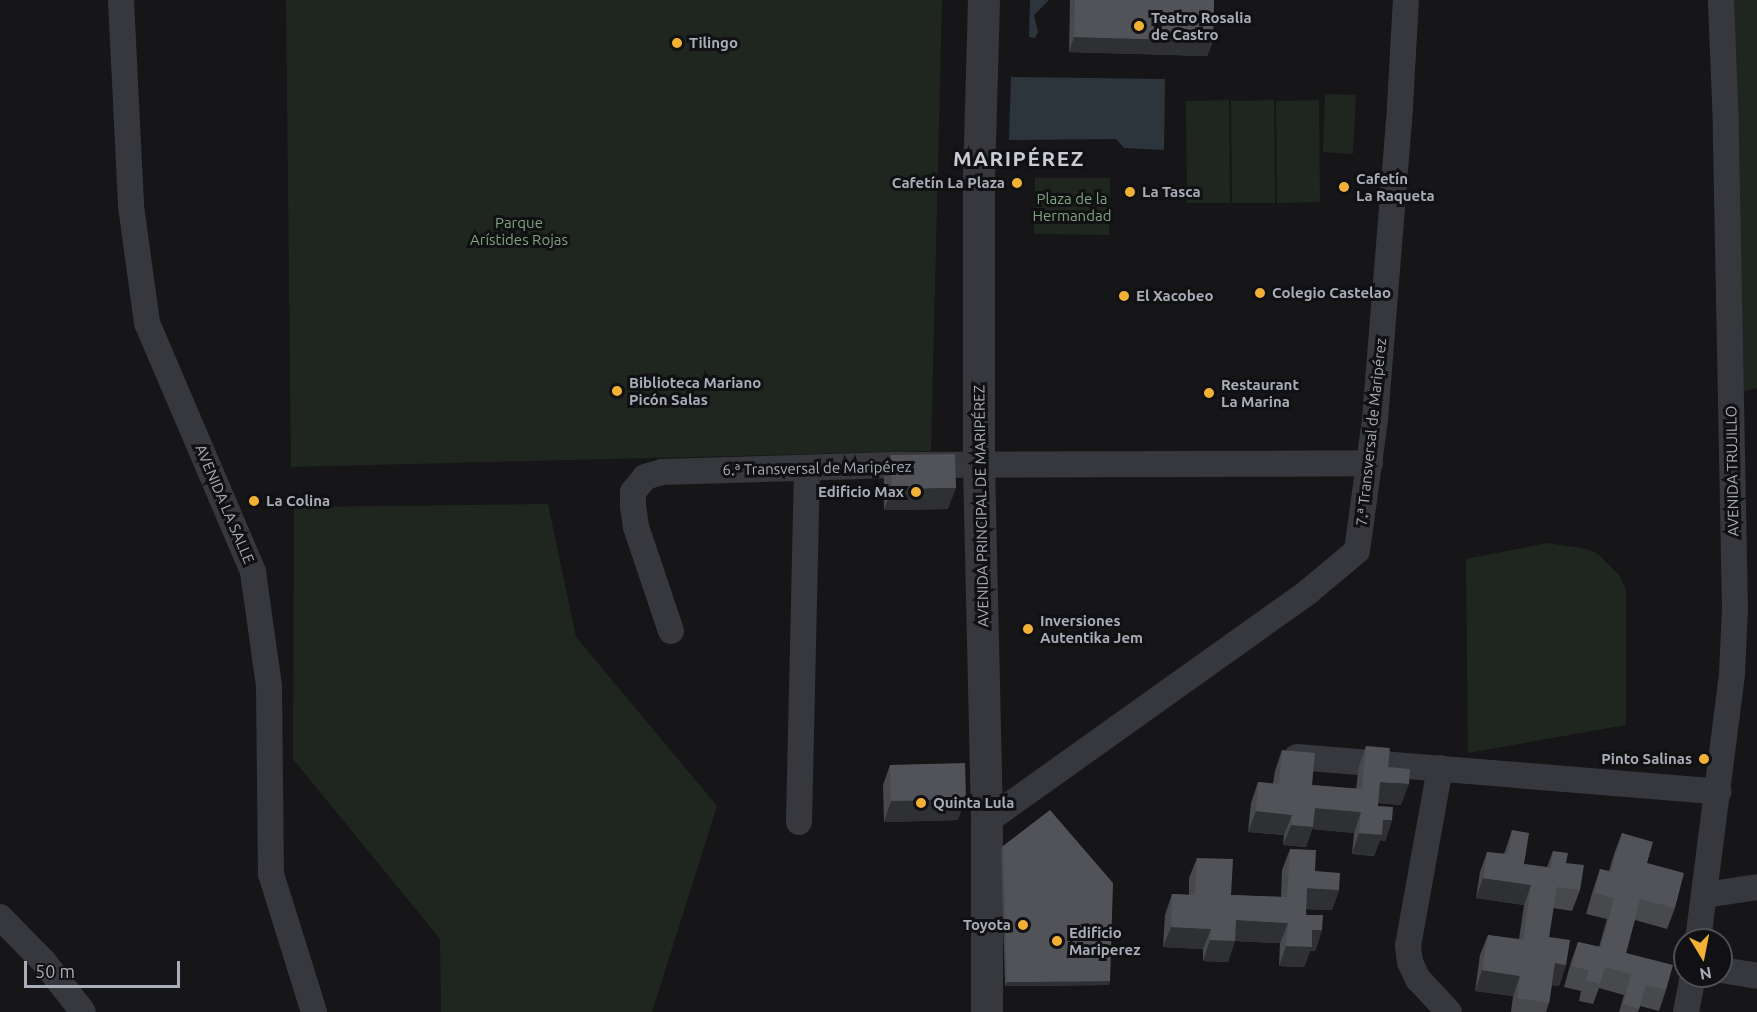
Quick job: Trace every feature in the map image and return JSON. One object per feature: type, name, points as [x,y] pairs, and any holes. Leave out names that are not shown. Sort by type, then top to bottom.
[{"type":"street","name":"AVENIDA LA SALLE","points":[[121,0],[131,206],[147,323],[253,572],[270,687],[271,874],[314,1012]]},
{"type":"street","name":"AVENIDA PRINCIPAL DE MARIPÉREZ","points":[[984,0],[979,179],[979,466],[987,821],[987,1012]]},
{"type":"street","name":"7.ª Transversal de Maripérez","points":[[987,821],[1309,591],[1357,551],[1370,463],[1400,118],[1406,0]]},
{"type":"street","name":"AVENIDA TRUJILLO","points":[[1700,928],[1719,792],[1732,673],[1735,610],[1726,138],[1721,0]]},
{"type":"street","name":"6.ª Transversal de Maripérez","points":[[671,631],[636,527],[633,506],[633,492],[645,477],[662,472],[807,468],[1370,463]]},
{"type":"street","points":[[799,822],[807,468]]},
{"type":"street","points":[[1297,757],[1719,792]]},
{"type":"street","points":[[1440,768],[1408,946],[1410,962],[1418,979],[1449,1012]]},
{"type":"street","points":[[1705,895],[1757,887]]},
{"type":"street","points":[[0,917],[44,962],[83,1012]]},
{"type":"street","points":[[1733,972],[1757,976]]},
{"type":"street","points":[[1686,1012],[1691,988]]},
{"type":"green space","name":"Parque Arístides Rojas","points":[[286,0],[942,0],[931,451],[291,467]]},
{"type":"green space","points":[[1721,0],[1757,0],[1757,388],[1731,394]]},
{"type":"green space","points":[[1325,94],[1356,95],[1353,154],[1323,152]]},
{"type":"green space","points":[[1229,100],[1230,203],[1187,203],[1186,101]]},
{"type":"green space","points":[[1274,100],[1275,203],[1232,203],[1231,101]]},
{"type":"green space","points":[[1319,100],[1320,202],[1277,203],[1276,101]]},
{"type":"green space","name":"Plaza de la Hermandad","points":[[1035,178],[1110,178],[1109,235],[1034,234]]},
{"type":"green space","points":[[548,504],[576,637],[717,806],[652,1012],[441,1012],[440,939],[293,759],[294,507]]},
{"type":"green space","points":[[1548,543],[1586,549],[1598,554],[1619,575],[1626,590],[1626,725],[1468,753],[1466,559]]},
{"type":"shaded area","points":[[1030,0],[1049,0],[1034,15],[1038,32],[1035,38],[1029,37]]},
{"type":"shaded area","points":[[1011,77],[1165,79],[1164,150],[1124,148],[1116,139],[1009,140]]},
{"type":"building","name":"Teatro Rosalia de Castro","points":[[1075,0],[1214,0],[1213,41],[1074,37]]},
{"type":"building","points":[[955,454],[956,488],[892,489],[891,455]]},
{"type":"building","points":[[1366,746],[1390,748],[1388,767],[1410,769],[1409,784],[1380,782],[1378,806],[1393,807],[1392,820],[1383,820],[1382,835],[1359,833],[1361,812],[1315,808],[1313,827],[1291,825],[1292,815],[1256,811],[1258,782],[1279,784],[1282,750],[1315,753],[1312,785],[1362,789]]},
{"type":"building","points":[[965,763],[966,799],[891,801],[890,765]]},
{"type":"building","name":"Edificio Mariperez","points":[[1050,810],[1113,883],[1110,981],[1007,982],[1003,846]]},
{"type":"building","points":[[1512,830],[1529,833],[1524,864],[1551,868],[1553,851],[1568,853],[1566,863],[1584,865],[1580,890],[1557,887],[1549,937],[1570,940],[1566,965],[1555,963],[1549,1003],[1517,998],[1520,976],[1482,970],[1488,935],[1523,940],[1531,885],[1483,878],[1487,852],[1508,854]]},
{"type":"building","points":[[1622,833],[1653,842],[1647,863],[1684,873],[1675,908],[1640,899],[1626,953],[1673,965],[1666,990],[1646,985],[1639,1009],[1623,1004],[1631,974],[1605,967],[1600,984],[1586,980],[1589,970],[1572,966],[1578,942],[1601,947],[1614,898],[1594,893],[1600,869],[1611,872]]},
{"type":"building","points":[[1290,849],[1316,850],[1315,871],[1340,873],[1339,890],[1307,888],[1306,915],[1323,915],[1322,930],[1312,930],[1312,947],[1286,946],[1288,923],[1236,920],[1235,941],[1210,940],[1211,929],[1171,927],[1172,894],[1195,895],[1197,858],[1233,859],[1231,895],[1287,897]]},
{"type":"place","name":"Teatro Rosalia de Castro","points":[[1139,26]]},
{"type":"place","name":"Tilingo","points":[[677,43]]},
{"type":"place","name":"Cafetín La Plaza","points":[[1017,183]]},
{"type":"place","name":"Cafetín La Raqueta","points":[[1344,187]]},
{"type":"place","name":"La Tasca","points":[[1130,192]]},
{"type":"place","name":"Colegio Castelao","points":[[1260,293]]},
{"type":"place","name":"El Xacobeo","points":[[1124,296]]},
{"type":"place","name":"Biblioteca Mariano Picón Salas","points":[[617,391]]},
{"type":"place","name":"Restaurant La Marina","points":[[1209,393]]},
{"type":"place","name":"Edificio Max","points":[[916,492]]},
{"type":"place","name":"La Colina","points":[[254,501]]},
{"type":"place","name":"Inversiones Autentika Jem","points":[[1028,629]]},
{"type":"place","name":"Pinto Salinas","points":[[1704,759]]},
{"type":"place","name":"Quinta Lula","points":[[921,803]]},
{"type":"place","name":"Toyota","points":[[1023,925]]},
{"type":"place","name":"Edificio Mariperez","points":[[1057,941]]},
{"type":"district","name":"MARIPÉREZ","points":[[1019,158]]}]
